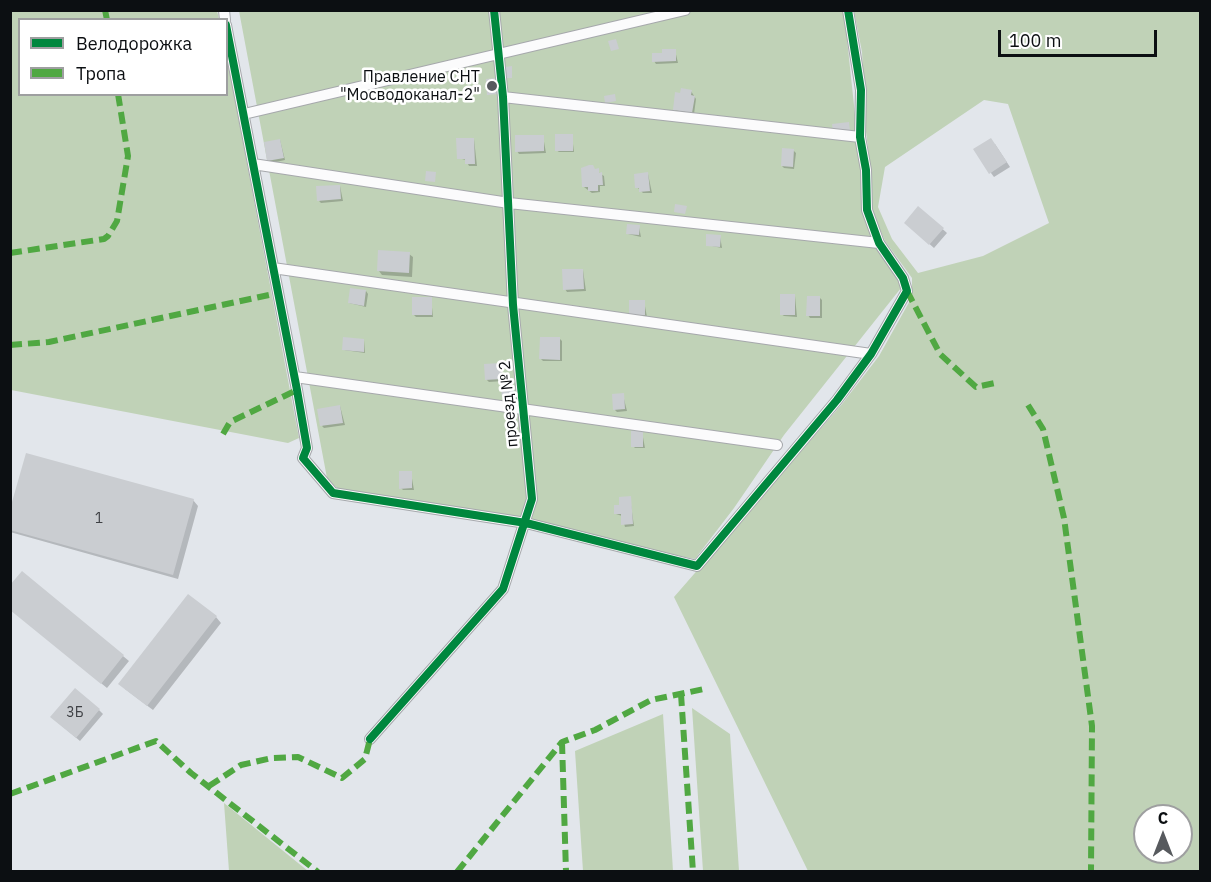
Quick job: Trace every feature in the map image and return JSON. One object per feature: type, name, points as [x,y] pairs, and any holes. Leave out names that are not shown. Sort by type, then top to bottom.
[{"type":"street","name":"проезд № 2","points":[[369,739],[503,589],[532,499],[513,305],[503,97],[494,10]]},
{"type":"street","points":[[244,114],[685,10]]},
{"type":"street","points":[[228,35],[295,377],[307,448],[303,458],[333,493],[526,523],[697,567],[837,400],[871,354],[907,291],[903,278],[879,243],[867,210],[866,170],[860,138],[861,90],[848,10]]},
{"type":"street","points":[[503,97],[860,138]]},
{"type":"street","points":[[254,164],[509,203],[879,243]]},
{"type":"street","points":[[273,268],[513,305],[871,354]]},
{"type":"street","points":[[295,377],[522,411],[777,445]]},
{"type":"green space","points":[[10,11],[217,11],[219,18],[18,18],[18,96],[228,96],[228,63],[299,438],[288,443],[11,390]]},
{"type":"green space","points":[[239,11],[844,11],[861,153],[864,212],[878,251],[899,280],[901,288],[784,435],[734,508],[695,559],[338,489],[327,478]]},
{"type":"green space","points":[[854,11],[1200,11],[1200,871],[808,871],[674,597],[842,404],[879,356],[912,297],[912,278],[885,241],[871,209],[871,172],[866,132],[862,52]],"holes":[[[984,100],[1008,104],[1049,223],[983,256],[918,273],[892,239],[878,207],[885,167]]]},
{"type":"green space","points":[[692,708],[730,734],[739,871],[703,871]]},
{"type":"green space","points":[[663,714],[673,871],[583,871],[575,751]]},
{"type":"green space","points":[[224,803],[308,871],[229,871]]},
{"type":"building","points":[[616,39],[619,49],[611,51],[608,41]]},
{"type":"building","points":[[662,49],[676,49],[676,61],[652,62],[652,53],[662,53]]},
{"type":"building","points":[[512,66],[512,78],[506,78],[505,67]]},
{"type":"building","name":"Правление СНТ \"Мосводоканал-2\"","points":[[496,78],[498,94],[487,95],[486,79]]},
{"type":"building","points":[[681,88],[692,90],[691,95],[695,96],[692,113],[673,110],[675,92],[680,93]]},
{"type":"building","points":[[615,94],[616,101],[605,103],[604,96]]},
{"type":"building","points":[[849,122],[850,131],[833,133],[832,124]]},
{"type":"building","points":[[555,134],[573,134],[573,151],[555,151]]},
{"type":"building","points":[[515,135],[544,135],[544,151],[515,152]]},
{"type":"building","points":[[456,138],[474,138],[475,164],[465,164],[465,159],[457,159]]},
{"type":"building","points":[[991,138],[1007,162],[989,174],[973,149]]},
{"type":"building","points":[[280,139],[284,158],[267,161],[264,142]]},
{"type":"building","points":[[782,148],[794,149],[793,167],[781,166]]},
{"type":"building","points":[[593,165],[595,169],[599,168],[599,173],[602,172],[603,185],[598,185],[598,191],[588,191],[588,187],[582,187],[581,168]]},
{"type":"building","points":[[426,171],[436,172],[435,182],[425,181]]},
{"type":"building","points":[[648,172],[650,191],[639,192],[639,188],[635,188],[634,174]]},
{"type":"building","points":[[340,185],[341,199],[317,201],[316,186]]},
{"type":"building","points":[[675,204],[687,206],[685,214],[674,212]]},
{"type":"building","points":[[918,206],[944,228],[929,245],[904,223]]},
{"type":"building","points":[[627,224],[640,225],[639,235],[626,234]]},
{"type":"building","points":[[706,234],[721,235],[720,247],[706,246]]},
{"type":"building","points":[[378,250],[410,252],[409,273],[377,271]]},
{"type":"building","points":[[562,269],[583,269],[584,289],[563,290]]},
{"type":"building","points":[[350,288],[366,290],[364,306],[348,303]]},
{"type":"building","points":[[780,294],[795,294],[795,315],[780,315]]},
{"type":"building","points":[[807,296],[820,296],[820,316],[806,316]]},
{"type":"building","points":[[412,297],[432,297],[432,315],[412,315]]},
{"type":"building","points":[[629,300],[645,300],[645,315],[629,316]]},
{"type":"building","points":[[343,337],[364,339],[364,352],[342,350]]},
{"type":"building","points":[[540,337],[560,337],[560,360],[539,359]]},
{"type":"building","points":[[501,363],[502,379],[485,380],[484,364]]},
{"type":"building","points":[[501,389],[514,389],[514,396],[502,397]]},
{"type":"building","points":[[624,393],[625,409],[613,410],[612,394]]},
{"type":"building","points":[[340,405],[343,423],[320,426],[317,409]]},
{"type":"building","points":[[631,431],[643,431],[643,447],[631,447]]},
{"type":"building","points":[[26,453],[194,499],[173,575],[10,530],[10,509]]},
{"type":"building","points":[[399,471],[412,471],[412,488],[399,489]]},
{"type":"building","points":[[631,496],[633,524],[621,525],[621,514],[614,514],[614,505],[619,505],[619,497]]},
{"type":"building","points":[[22,571],[124,655],[101,684],[10,610],[10,585]]},
{"type":"building","points":[[188,594],[217,616],[147,706],[118,684]]},
{"type":"building","points":[[75,688],[100,709],[76,738],[50,717]]},
{"type":"marked path","points":[[105,10],[107,18]]},
{"type":"marked path","points":[[10,253],[104,239],[108,236],[117,221],[128,156],[118,96]]},
{"type":"marked path","points":[[907,291],[940,354],[976,387],[995,383]]},
{"type":"marked path","points":[[10,345],[49,342],[278,293]]},
{"type":"marked path","points":[[223,434],[230,422],[297,390]]},
{"type":"marked path","points":[[1028,405],[1043,429],[1064,518],[1092,726],[1091,872]]},
{"type":"marked path","points":[[457,872],[562,742],[595,730],[651,700],[704,689]]},
{"type":"marked path","points":[[681,694],[693,872]]},
{"type":"marked path","points":[[209,786],[241,765],[272,758],[298,757],[342,778],[365,759],[370,739]]},
{"type":"marked path","points":[[10,794],[156,741],[191,773],[318,872]]},
{"type":"marked path","points":[[562,742],[566,872]]},
{"type":"cycle path","points":[[370,739],[503,589],[532,499],[513,305],[503,97],[494,10]]},
{"type":"cycle path","points":[[228,35],[297,390],[307,448],[303,458],[333,493],[526,523],[697,566],[837,400],[871,354],[907,291],[903,278],[879,243],[867,210],[866,170],[860,137],[861,90],[848,10]]},
{"type":"place","name":"Правление СНТ \"Мосводоканал-2\"","points":[[492,86]]}]
